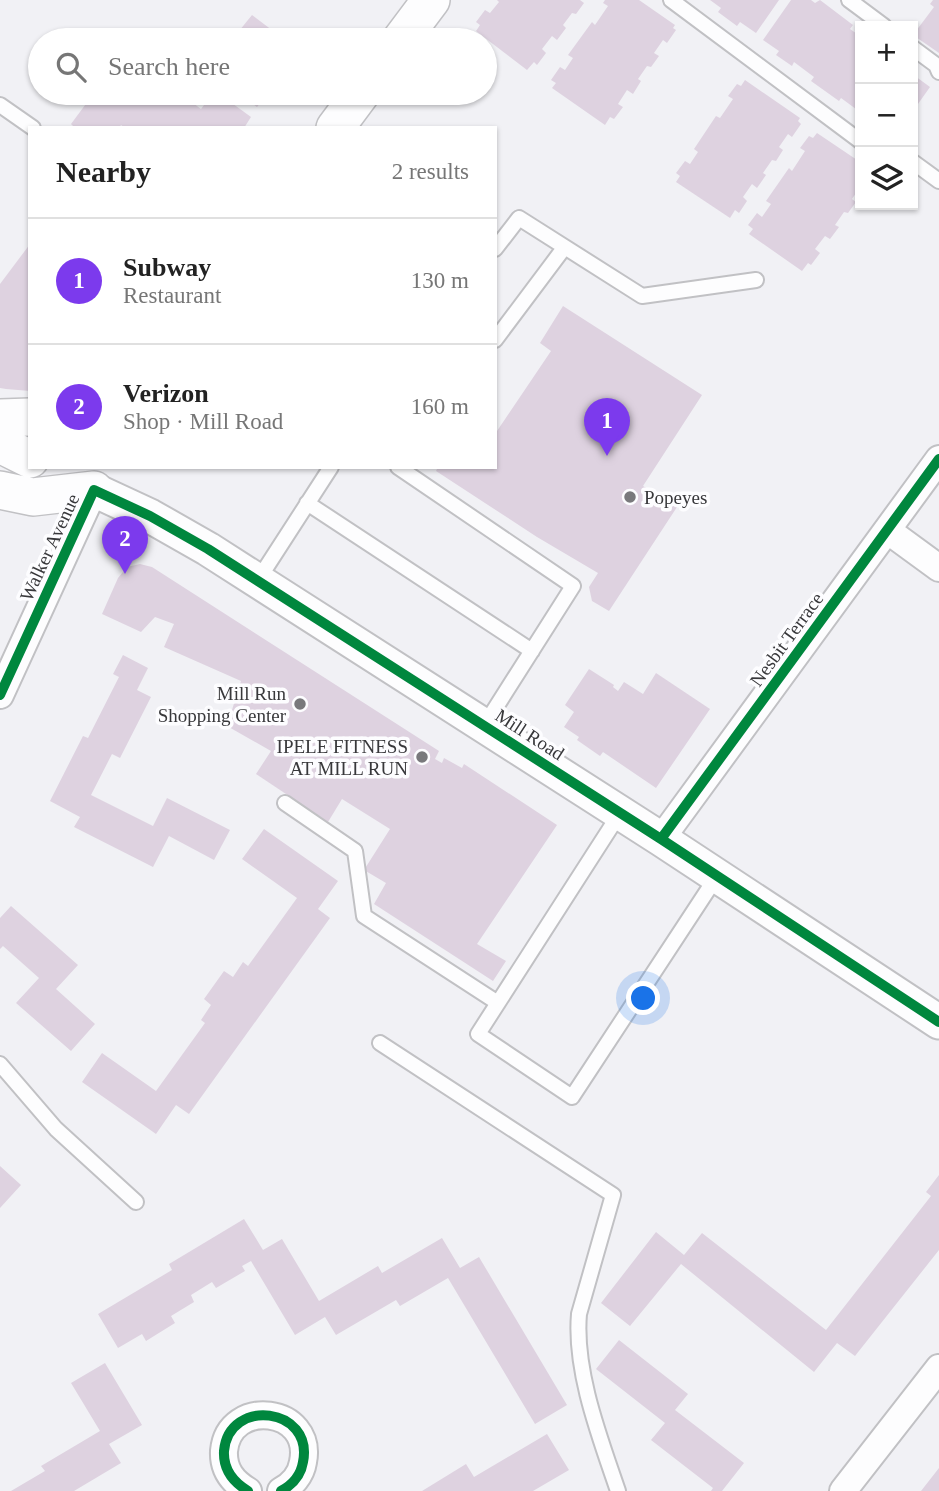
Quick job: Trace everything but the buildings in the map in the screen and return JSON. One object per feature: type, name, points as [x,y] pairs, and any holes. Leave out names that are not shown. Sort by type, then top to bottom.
[{"type":"main road","points":[[410,28],[431,0]]},
{"type":"main road","points":[[336,126],[352,105]]},
{"type":"main road","points":[[0,418],[28,417]]},
{"type":"main road","points":[[0,444],[28,458]]},
{"type":"main road","points":[[57,469],[100,478]]},
{"type":"main road","points":[[0,490],[33,497],[100,478]]},
{"type":"street","name":"Nesbit Terrace","points":[[662,839],[939,459]]},
{"type":"street","name":"Mill Road","points":[[100,478],[662,839],[939,1021]]},
{"type":"street","name":"Walker Avenue","points":[[0,695],[100,478]]},
{"type":"street","points":[[887,530],[939,568]]},
{"type":"street","points":[[849,1489],[939,1368]]},
{"type":"street","points":[[248,1491],[228,1473],[224,1461],[228,1436],[236,1425],[247,1418],[272,1415],[285,1420],[296,1429],[303,1441],[305,1455],[302,1468],[295,1480],[283,1491]]},
{"type":"lane","points":[[671,0],[855,137]]},
{"type":"lane","points":[[849,0],[877,21]]},
{"type":"lane","points":[[918,52],[936,65],[939,72]]},
{"type":"lane","points":[[0,105],[30,126]]},
{"type":"lane","points":[[918,166],[939,181]]},
{"type":"lane","points":[[497,246],[519,218],[642,296],[756,280]]},
{"type":"lane","points":[[497,337],[564,248]]},
{"type":"lane","points":[[258,580],[330,469]]},
{"type":"lane","points":[[401,469],[573,586],[484,726]]},
{"type":"lane","points":[[306,503],[532,651]]},
{"type":"lane","points":[[285,803],[355,851],[363,916],[498,1003]]},
{"type":"lane","points":[[620,813],[478,1034],[572,1097],[717,876]]},
{"type":"lane","points":[[380,1043],[613,1195],[579,1314],[577,1330],[588,1401],[618,1491]]},
{"type":"lane","points":[[0,1064],[56,1129],[136,1202]]},
{"type":"cycle path","points":[[661,839],[939,459]]},
{"type":"cycle path","points":[[0,695],[94,490],[150,516],[208,549],[661,839],[939,1022]]},
{"type":"cycle path","points":[[248,1491],[230,1475],[225,1464],[224,1451],[229,1434],[240,1422],[254,1416],[284,1420],[296,1429],[303,1444],[300,1471],[292,1483],[281,1491]]},
{"type":"place","name":"Subway","points":[[607,456]]},
{"type":"place","name":"Popeyes","points":[[630,497]]},
{"type":"place","name":"Verizon","points":[[125,574]]},
{"type":"place","name":"Mill Run Shopping Center","points":[[300,704]]},
{"type":"place","name":"IPELE FITNESS AT MILL RUN","points":[[422,757]]}]
